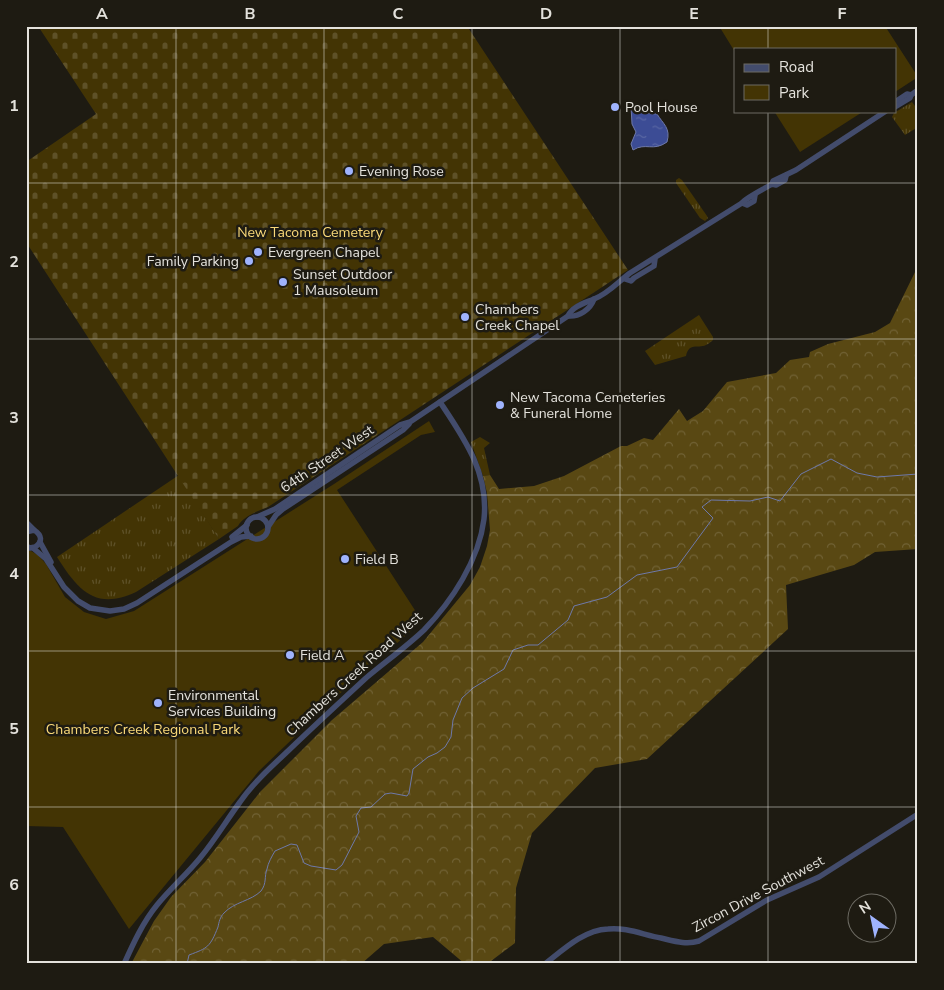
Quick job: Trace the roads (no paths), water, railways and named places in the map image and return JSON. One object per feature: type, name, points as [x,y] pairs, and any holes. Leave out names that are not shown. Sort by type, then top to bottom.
[{"type":"street","points":[[896,101],[918,90]]},
{"type":"street","points":[[896,106],[910,98],[911,94]]},
{"type":"street","points":[[440,402],[568,316],[571,311],[588,300],[594,300],[650,260],[655,259],[751,196],[755,196],[772,184],[773,181],[783,175],[786,176],[884,112]]},
{"type":"street","name":"64th Street West","points":[[268,527],[276,515],[283,509],[403,430],[410,422],[440,402]]},
{"type":"street","name":"Chambers Creek Road West","points":[[124,964],[134,941],[156,906],[200,859],[240,801],[289,750],[424,629],[449,600],[468,568],[481,536],[484,519],[484,493],[479,469],[472,452],[440,402]]},
{"type":"street","name":"64th Street West","points":[[257,517],[269,512],[400,425],[410,422]]},
{"type":"street","points":[[26,522],[40,535],[40,542],[73,593],[85,602],[104,609],[123,606],[140,597],[239,533],[250,520],[257,517],[265,520],[268,527],[262,537],[241,537],[231,542],[130,607],[117,611],[90,608],[78,601],[64,586],[46,559],[30,547]]},
{"type":"street","points":[[247,525],[248,533],[251,536]]},
{"type":"street","points":[[26,532],[34,530]]},
{"type":"street","points":[[30,547],[38,545],[40,542]]},
{"type":"street","name":"Zircon Drive Southwest","points":[[545,964],[579,938],[610,928],[687,943],[699,942],[768,900],[819,877],[918,814]]},
{"type":"water","points":[[631,106],[642,113],[657,114],[667,130],[667,142],[658,146],[642,147],[633,150],[631,144],[636,132],[632,124]]},
{"type":"waterway","points":[[187,964],[189,955],[208,946],[213,939],[221,918],[228,909],[261,891],[268,864],[275,851],[291,844],[297,845],[304,863],[336,870],[342,865],[359,832],[356,816],[361,808],[371,807],[385,794],[391,793],[407,796],[413,769],[445,747],[451,737],[453,720],[462,698],[473,688],[504,669],[513,650],[528,645],[538,645],[568,620],[574,606],[607,597],[637,575],[677,567],[713,518],[702,507],[711,500],[750,501],[768,497],[780,501],[801,474],[831,459],[857,473],[877,477],[918,474]]},
{"type":"place","name":"Pool House","points":[[615,107]]},
{"type":"place","name":"Evening Rose","points":[[349,171]]},
{"type":"place","name":"Evergreen Chapel","points":[[258,252]]},
{"type":"place","name":"Family Parking","points":[[249,261]]},
{"type":"place","name":"Sunset Outdoor 1 Mausoleum","points":[[283,282]]},
{"type":"place","name":"Chambers Creek Chapel","points":[[465,317]]},
{"type":"place","name":"New Tacoma Cemeteries & Funeral Home","points":[[500,405]]},
{"type":"place","name":"Field B","points":[[345,559]]},
{"type":"place","name":"Field A","points":[[290,655]]},
{"type":"place","name":"Environmental Services Building","points":[[158,703]]},
{"type":"park label","name":"New Tacoma Cemetery","points":[[310,232]]},
{"type":"park label","name":"Chambers Creek Regional Park","points":[[143,729]]}]
